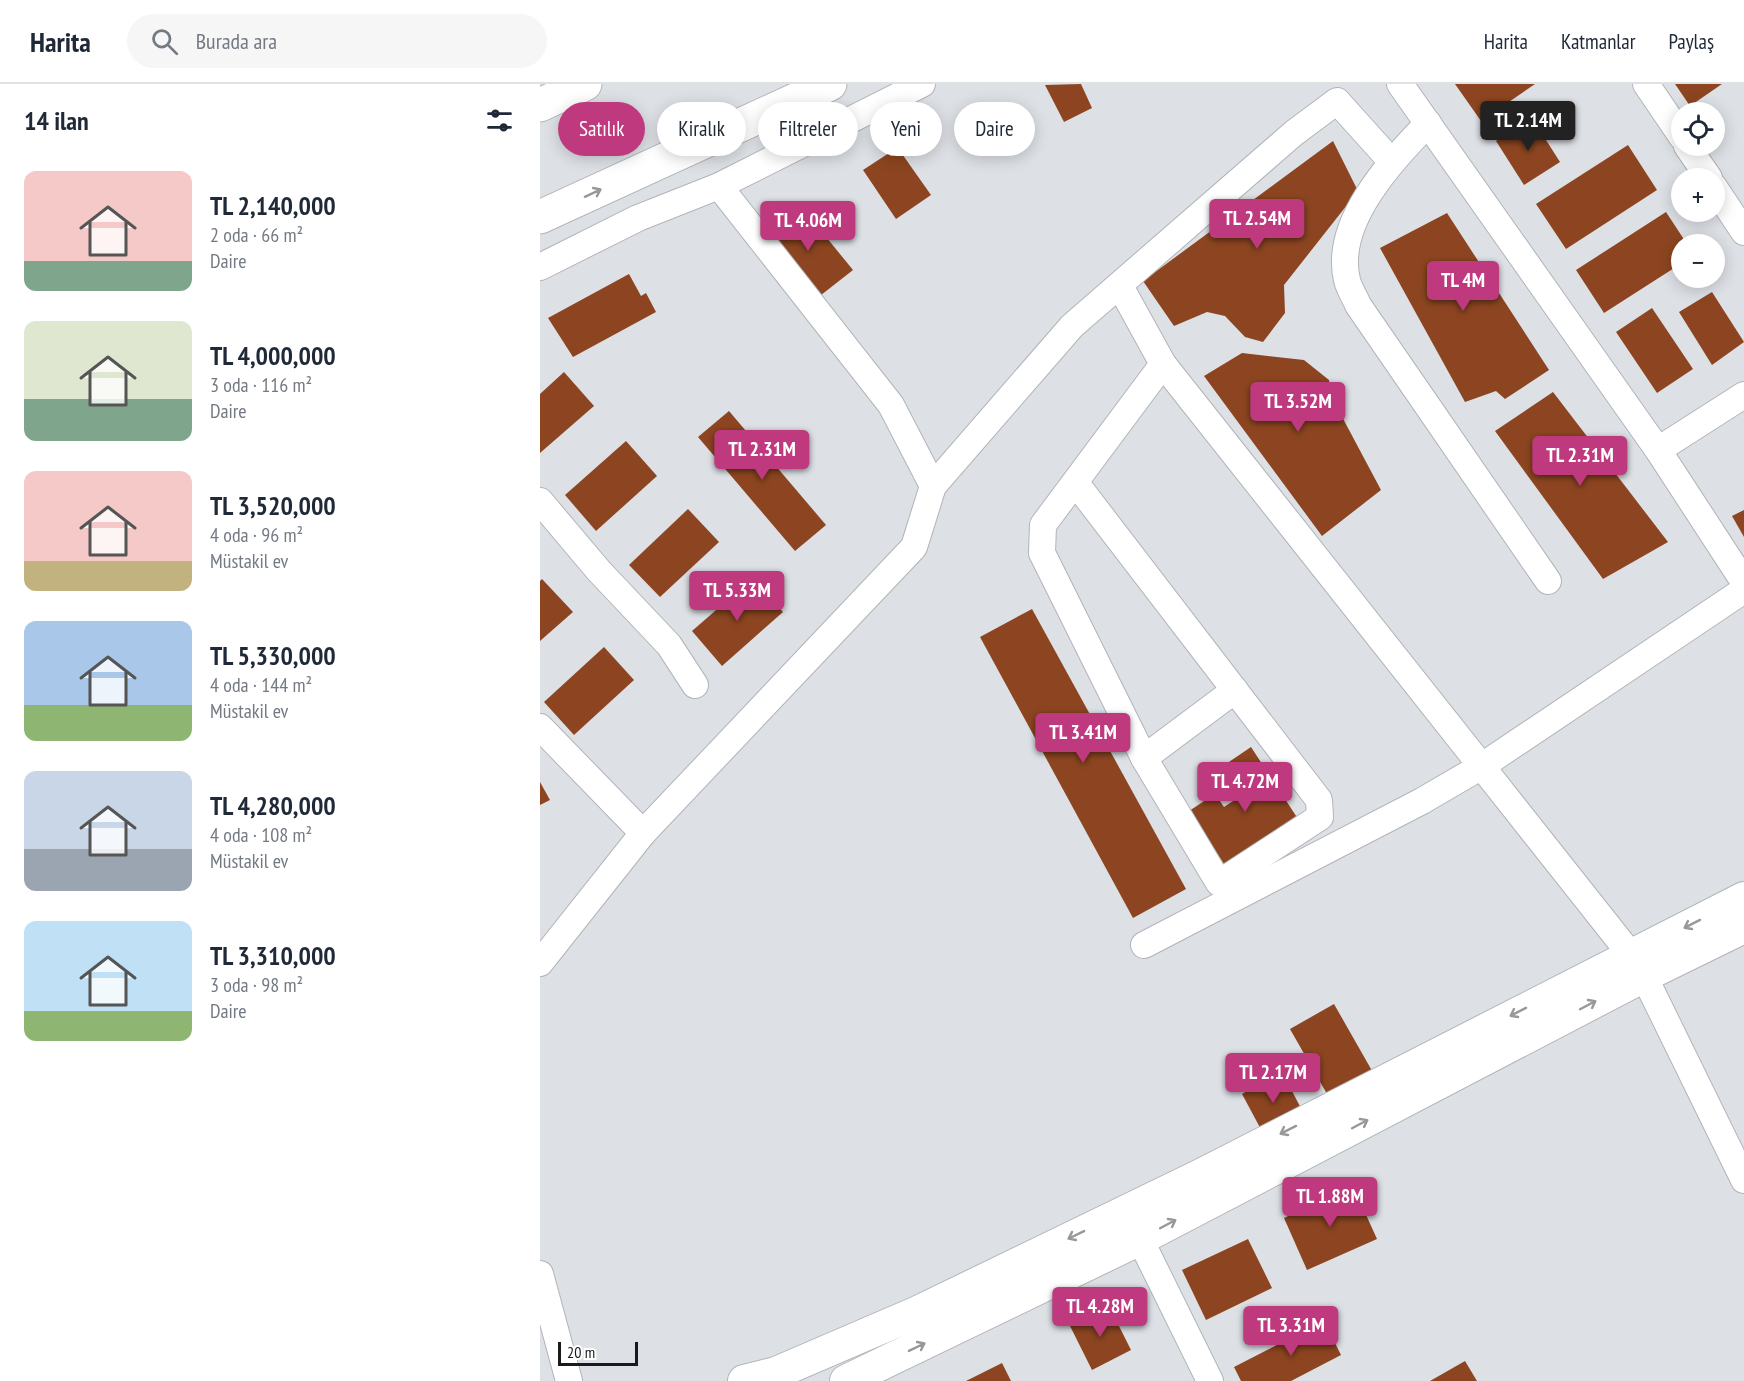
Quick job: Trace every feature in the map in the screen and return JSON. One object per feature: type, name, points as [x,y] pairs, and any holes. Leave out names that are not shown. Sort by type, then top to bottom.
[{"type":"highway","points":[[540,105],[585,84]]},
{"type":"highway","points":[[540,217],[830,84]]},
{"type":"main road","points":[[865,1377],[1140,1239],[1637,965],[1744,898]]},
{"type":"main road","points":[[744,1381],[776,1373],[908,1317],[1637,965],[1744,927]]},
{"type":"street","points":[[540,267],[638,218],[719,186],[922,84]]},
{"type":"street","points":[[1400,84],[1658,450],[1744,582]]},
{"type":"street","points":[[1646,84],[1671,121]]},
{"type":"street","points":[[540,963],[643,833],[914,546],[933,486],[1072,326],[1294,133],[1337,101],[1392,161]]},
{"type":"street","points":[[1428,123],[1392,161],[1355,217],[1346,249],[1347,280],[1358,305],[1548,581]]},
{"type":"street","points":[[719,186],[891,405],[933,486]]},
{"type":"street","points":[[1725,204],[1744,232]]},
{"type":"street","points":[[1120,286],[1163,364],[1637,965],[1744,1179]]},
{"type":"street","points":[[1075,482],[1319,800],[1320,817],[1219,883],[1144,758],[1042,553],[1043,525],[1075,482],[1163,364]]},
{"type":"street","points":[[1658,450],[1744,395]]},
{"type":"street","points":[[540,501],[599,571],[669,645],[695,685]]},
{"type":"street","points":[[1144,945],[1422,801],[1482,766],[1744,590]]},
{"type":"street","points":[[1144,758],[1235,690]]},
{"type":"street","points":[[540,727],[643,833]]},
{"type":"street","points":[[1120,1214],[1140,1239],[1210,1381]]},
{"type":"street","points":[[540,1274],[569,1381]]},
{"type":"building","points":[[1081,84],[1092,108],[1064,122],[1045,85]]},
{"type":"building","points":[[1455,84],[1535,84],[1481,121]]},
{"type":"building","points":[[1675,84],[1722,84],[1696,102],[1687,102]]},
{"type":"building","points":[[1532,118],[1560,162],[1524,185],[1496,141]]},
{"type":"building","points":[[1333,141],[1358,191],[1284,285],[1285,313],[1263,342],[1245,337],[1225,316],[1207,312],[1174,326],[1143,281]]},
{"type":"building","points":[[1628,145],[1657,190],[1566,249],[1536,204]]},
{"type":"building","points":[[884,156],[904,156],[931,195],[896,219],[863,170]]},
{"type":"building","points":[[800,205],[853,270],[816,299],[763,234]]},
{"type":"building","points":[[1666,212],[1680,234],[1671,234],[1671,270],[1604,313],[1576,270]]},
{"type":"building","points":[[1447,213],[1549,370],[1505,399],[1496,391],[1465,402],[1380,248]]},
{"type":"building","points":[[629,274],[641,296],[646,293],[656,312],[573,357],[548,318]]},
{"type":"building","points":[[1712,292],[1744,342],[1712,365],[1679,312]]},
{"type":"building","points":[[1652,308],[1693,369],[1657,393],[1616,332]]},
{"type":"building","points":[[1242,353],[1304,360],[1329,380],[1332,398],[1381,490],[1322,536],[1204,376]]},
{"type":"building","points":[[564,372],[594,406],[540,453],[540,394]]},
{"type":"building","points":[[1553,392],[1668,542],[1603,579],[1495,431]]},
{"type":"building","points":[[729,411],[826,525],[795,551],[698,437]]},
{"type":"building","points":[[626,441],[657,476],[596,531],[565,495]]},
{"type":"building","points":[[688,509],[719,542],[660,597],[629,565]]},
{"type":"building","points":[[1744,510],[1744,537],[1732,516]]},
{"type":"building","points":[[753,578],[783,612],[722,666],[692,631]]},
{"type":"building","points":[[542,579],[573,612],[540,641],[540,581]]},
{"type":"building","points":[[1032,609],[1186,889],[1133,918],[980,637]]},
{"type":"building","points":[[604,647],[634,680],[574,735],[544,702]]},
{"type":"building","points":[[1251,747],[1300,822],[1228,870],[1189,811],[1215,794],[1224,807],[1242,795],[1223,766]]},
{"type":"building","points":[[540,782],[550,800],[540,805]]},
{"type":"building","points":[[1334,1004],[1375,1076],[1331,1101],[1290,1029]]},
{"type":"building","points":[[1282,1072],[1304,1114],[1264,1135],[1242,1094]]},
{"type":"building","points":[[1353,1186],[1377,1239],[1307,1270],[1284,1218]]},
{"type":"building","points":[[1248,1239],[1272,1288],[1206,1320],[1182,1270]]},
{"type":"building","points":[[1109,1306],[1131,1350],[1092,1370],[1070,1326]]},
{"type":"building","points":[[1324,1321],[1341,1355],[1291,1381],[1241,1381],[1234,1367]]},
{"type":"building","points":[[1465,1361],[1477,1381],[1430,1381]]},
{"type":"building","points":[[1002,1363],[1011,1381],[966,1381]]}]
